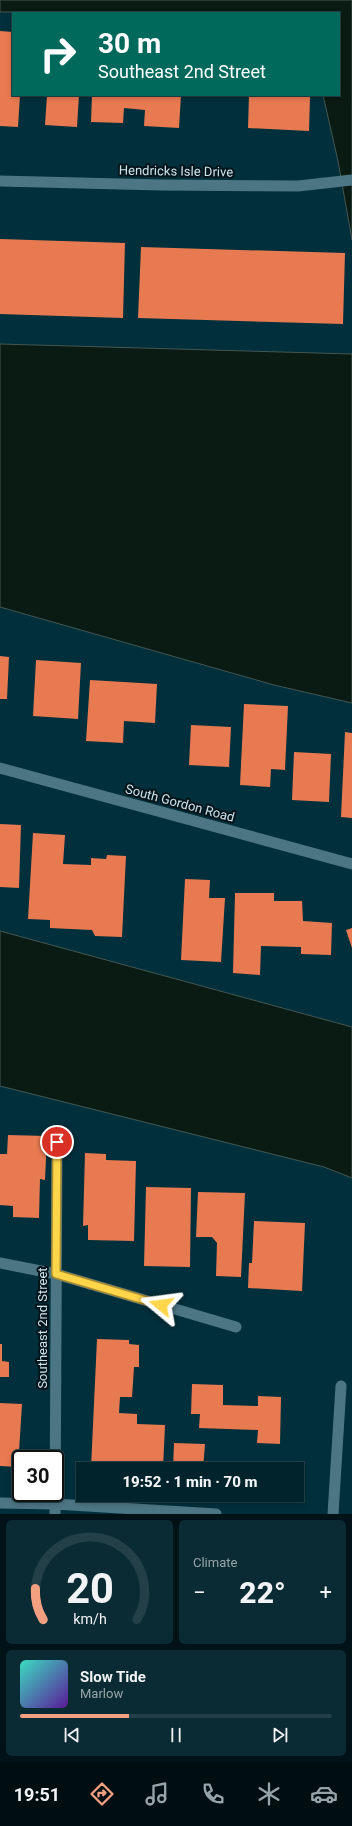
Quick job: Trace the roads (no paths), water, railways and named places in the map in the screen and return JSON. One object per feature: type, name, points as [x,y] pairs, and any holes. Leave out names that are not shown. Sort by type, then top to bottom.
[{"type":"street","name":"Hendricks Isle Drive","points":[[0,181],[298,186],[352,180]]},
{"type":"street","name":"South Gordon Road","points":[[0,768],[352,864]]},
{"type":"street","name":"Southeast 2nd Street","points":[[55,1509],[57,1142]]},
{"type":"street","points":[[0,1263],[56,1274],[236,1327]]},
{"type":"street","points":[[333,1514],[340,1386]]},
{"type":"street","points":[[0,1503],[55,1509],[216,1514]]}]
